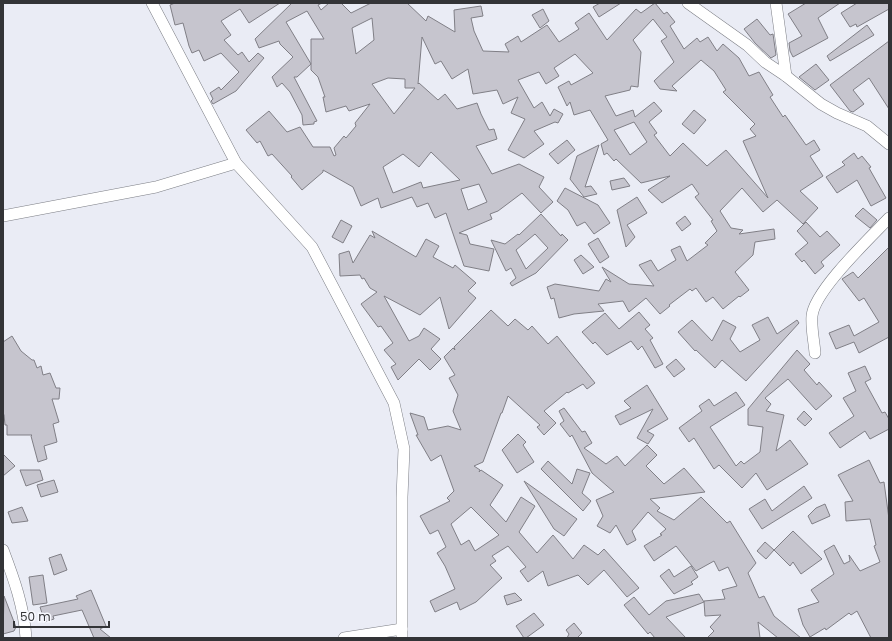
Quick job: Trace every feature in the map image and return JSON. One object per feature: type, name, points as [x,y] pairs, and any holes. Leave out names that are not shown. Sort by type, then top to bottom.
[{"type":"street","points":[[152,3],[236,163],[312,247],[394,403],[404,449],[402,497],[402,633],[344,638]]},
{"type":"street","points":[[688,3],[747,45],[765,62],[786,76],[821,104],[837,113],[867,126],[889,144]]},
{"type":"street","points":[[776,3],[786,76]]},
{"type":"street","points":[[3,216],[156,187],[236,163]]},
{"type":"street","points":[[815,353],[812,315],[821,294],[836,275],[889,218]]},
{"type":"street","points":[[3,550],[16,586],[24,617],[27,638]]},
{"type":"building","points":[[175,3],[280,3],[249,23],[240,9],[221,21],[231,35],[224,40],[238,55],[242,52],[249,62],[258,53],[264,58],[236,91],[213,104],[211,101],[213,99],[210,93],[219,87],[221,90],[239,72],[221,53],[204,61],[199,50],[192,53],[183,23],[175,25],[170,5]]},
{"type":"building","points":[[292,3],[322,3],[318,5],[321,10],[329,3],[341,3],[351,13],[371,3],[407,3],[426,21],[428,16],[455,32],[454,10],[481,6],[483,16],[471,18],[474,31],[483,51],[509,52],[505,44],[518,36],[521,42],[547,25],[559,42],[579,29],[575,23],[589,13],[607,40],[636,9],[641,13],[655,3],[664,14],[667,12],[675,22],[670,26],[684,49],[697,38],[700,42],[708,37],[717,51],[723,44],[739,58],[749,76],[759,72],[773,95],[770,97],[783,117],[785,115],[806,145],[814,140],[820,150],[810,156],[823,176],[800,191],[818,208],[803,224],[777,200],[763,212],[742,188],[720,211],[731,228],[743,230],[739,234],[774,229],[775,239],[755,242],[753,255],[735,272],[749,290],[723,309],[713,297],[706,302],[696,288],[692,291],[690,289],[660,314],[646,298],[629,312],[623,301],[598,304],[604,311],[574,314],[559,318],[554,298],[551,299],[547,287],[555,284],[599,291],[606,279],[611,282],[602,267],[629,284],[654,286],[639,265],[651,260],[658,271],[676,260],[671,250],[680,246],[687,261],[708,245],[705,243],[717,231],[711,221],[713,220],[695,197],[699,194],[692,184],[662,203],[648,190],[670,176],[641,183],[616,159],[614,161],[607,153],[604,155],[601,144],[608,140],[590,110],[574,115],[570,102],[567,106],[558,87],[569,81],[571,85],[593,73],[575,54],[554,68],[559,76],[546,84],[539,72],[518,80],[534,108],[542,102],[550,116],[554,109],[563,114],[558,123],[555,122],[534,131],[544,144],[524,158],[508,150],[525,119],[511,113],[518,97],[503,104],[497,90],[473,94],[468,69],[452,79],[441,61],[435,64],[422,37],[418,84],[419,83],[438,100],[445,94],[457,109],[477,103],[489,130],[494,129],[497,139],[476,146],[492,174],[519,164],[544,177],[539,187],[553,202],[541,213],[522,193],[498,211],[490,214],[492,219],[459,233],[467,235],[470,244],[494,249],[489,271],[464,266],[446,213],[435,218],[428,203],[417,207],[412,197],[381,208],[378,198],[361,206],[353,187],[323,170],[323,172],[302,190],[291,177],[292,176],[272,154],[268,156],[260,141],[257,143],[246,130],[269,111],[287,132],[300,127],[313,147],[330,147],[334,156],[336,155],[334,148],[344,136],[346,138],[356,126],[355,123],[370,104],[349,111],[346,106],[326,112],[323,97],[325,97],[318,77],[311,70],[311,64],[297,77],[294,77],[317,121],[314,122],[314,124],[303,125],[302,115],[290,92],[282,83],[277,87],[272,77],[293,57],[280,44],[279,41],[259,48],[255,39]],"holes":[[[307,11],[324,39],[311,39],[311,64],[286,22]],[[372,18],[374,40],[356,54],[352,28]],[[653,19],[667,37],[661,41],[674,62],[654,81],[660,89],[677,91],[672,86],[701,60],[714,71],[726,90],[723,92],[755,124],[750,129],[756,136],[743,141],[768,198],[726,150],[707,166],[683,143],[670,156],[654,135],[657,133],[649,122],[662,111],[654,102],[635,117],[633,110],[616,116],[605,96],[630,90],[631,86],[638,87],[641,52],[633,40]],[[388,78],[405,79],[405,88],[415,88],[394,114],[372,84]],[[634,122],[647,142],[630,155],[614,130]],[[431,152],[460,180],[423,188],[421,182],[393,193],[383,167],[403,154],[419,167]],[[479,184],[487,202],[468,210],[461,189]]]},
{"type":"building","points":[[600,3],[621,3],[599,17],[593,7]]},
{"type":"building","points":[[806,3],[840,3],[818,18],[828,38],[793,57],[790,51],[789,43],[802,36],[788,14]]},
{"type":"building","points":[[857,3],[889,3],[889,9],[857,27],[856,24],[850,27],[841,13]]},
{"type":"building","points":[[543,9],[549,21],[540,28],[532,15]]},
{"type":"building","points":[[757,19],[770,35],[773,34],[776,55],[771,58],[755,43],[744,29]]},
{"type":"building","points":[[867,25],[874,35],[830,61],[827,56]]},
{"type":"building","points":[[889,41],[889,109],[869,78],[853,90],[864,104],[853,112],[850,111],[830,85]]},
{"type":"building","points":[[816,64],[829,80],[815,90],[799,77]]},
{"type":"building","points":[[694,110],[706,120],[694,134],[682,124]]},
{"type":"building","points":[[567,140],[575,150],[558,164],[549,154]]},
{"type":"building","points":[[599,145],[585,187],[591,186],[597,194],[584,197],[570,179],[577,156]]},
{"type":"building","points":[[854,153],[858,159],[862,156],[871,167],[869,168],[886,198],[871,206],[857,180],[837,193],[826,177],[845,165],[842,162]]},
{"type":"building","points":[[624,178],[630,186],[612,190],[610,181]]},
{"type":"building","points":[[565,188],[598,205],[610,223],[594,234],[585,222],[577,226],[568,210],[557,201]]},
{"type":"building","points":[[637,197],[647,213],[627,225],[635,237],[626,247],[617,210]]},
{"type":"building","points":[[863,208],[877,220],[870,228],[855,216]]},
{"type":"building","points":[[541,214],[561,236],[562,234],[568,240],[536,273],[512,286],[510,283],[516,278],[511,268],[506,271],[491,240],[505,244],[518,234],[519,235]],"holes":[[[535,234],[548,248],[526,269],[516,250]]]},
{"type":"building","points":[[685,216],[691,224],[682,231],[676,223]]},
{"type":"building","points":[[341,220],[352,226],[343,243],[332,237]]},
{"type":"building","points":[[806,222],[820,237],[827,231],[840,245],[821,262],[824,266],[815,274],[804,260],[802,262],[795,254],[808,243],[797,231]]},
{"type":"building","points":[[372,231],[416,257],[426,239],[439,246],[433,257],[453,268],[455,265],[476,283],[468,291],[476,298],[449,329],[440,297],[420,315],[384,296],[409,341],[419,336],[424,328],[440,339],[431,349],[441,359],[430,370],[419,359],[398,380],[391,367],[396,364],[384,350],[393,343],[381,326],[378,327],[361,304],[377,292],[370,288],[364,278],[362,279],[360,275],[340,276],[339,254],[349,251],[353,263],[370,235],[375,238]]},
{"type":"building","points":[[598,238],[609,257],[600,263],[588,244]]},
{"type":"building","points":[[889,247],[889,337],[859,353],[854,342],[836,349],[829,333],[849,325],[854,336],[879,322],[864,298],[859,301],[842,279],[853,272],[858,278]]},
{"type":"building","points":[[581,255],[594,267],[583,274],[574,260]]},
{"type":"building","points":[[491,310],[508,326],[515,319],[528,330],[532,326],[548,344],[557,336],[595,383],[587,389],[583,384],[568,393],[567,392],[544,411],[556,423],[544,435],[537,427],[540,425],[508,396],[483,462],[474,466],[480,470],[479,472],[481,470],[503,485],[490,505],[506,522],[521,497],[535,506],[519,532],[537,553],[553,535],[573,559],[584,545],[598,555],[604,549],[639,588],[627,597],[604,570],[588,585],[578,575],[548,586],[543,571],[528,582],[520,571],[526,567],[508,546],[492,556],[496,561],[490,565],[502,578],[476,602],[460,610],[457,602],[435,612],[430,601],[455,589],[445,566],[437,553],[446,547],[438,530],[430,534],[420,516],[450,501],[447,498],[454,491],[441,455],[431,461],[416,435],[418,435],[410,413],[424,417],[428,430],[448,426],[461,430],[453,411],[458,395],[449,378],[455,375],[444,357],[453,348],[455,350],[454,347]],"holes":[[[471,507],[499,535],[475,551],[469,540],[461,545],[451,524]]]},
{"type":"building","points":[[639,312],[650,325],[645,329],[653,338],[650,340],[663,364],[655,368],[642,346],[638,350],[631,341],[607,355],[595,342],[593,344],[582,332],[605,313],[619,329]]},
{"type":"building","points":[[768,317],[777,334],[797,320],[799,323],[746,381],[722,360],[715,368],[696,350],[695,351],[678,332],[692,320],[712,341],[723,320],[736,327],[730,339],[740,352],[760,340],[752,325]]},
{"type":"building","points":[[12,336],[21,351],[34,360],[37,368],[41,366],[43,375],[50,373],[56,388],[60,388],[59,399],[52,399],[59,422],[53,424],[57,442],[44,446],[47,459],[38,462],[32,435],[7,435],[7,425],[5,425],[3,413],[3,342]]},
{"type":"building","points":[[797,350],[810,364],[804,370],[817,385],[819,382],[832,396],[816,410],[788,379],[765,398],[771,404],[766,411],[784,415],[776,451],[790,440],[808,464],[767,490],[756,473],[742,488],[719,465],[714,469],[694,438],[689,442],[679,428],[702,411],[699,406],[709,399],[714,406],[736,392],[745,405],[710,427],[736,466],[741,461],[744,464],[760,452],[763,427],[748,425],[748,409]]},
{"type":"building","points":[[676,359],[685,369],[674,377],[666,367]]},
{"type":"building","points":[[865,366],[871,379],[865,382],[882,413],[885,412],[889,419],[889,429],[870,439],[865,431],[840,448],[829,433],[854,416],[843,398],[856,391],[848,373]]},
{"type":"building","points":[[647,385],[668,419],[647,431],[654,435],[648,444],[637,438],[653,409],[620,425],[615,416],[631,408],[624,401]]},
{"type":"building","points":[[564,408],[582,432],[585,431],[592,443],[584,448],[606,464],[617,456],[625,466],[647,445],[657,455],[646,466],[664,484],[684,468],[705,492],[650,499],[660,508],[657,511],[674,520],[701,497],[727,523],[730,521],[756,563],[748,573],[759,598],[764,596],[774,616],[801,638],[778,638],[758,622],[760,638],[707,638],[714,631],[710,627],[721,615],[705,616],[704,601],[725,599],[722,590],[737,586],[728,567],[719,571],[714,561],[696,571],[676,546],[654,561],[644,546],[662,535],[660,534],[666,529],[648,512],[632,531],[636,540],[627,545],[616,525],[610,533],[597,526],[603,516],[596,500],[614,492],[592,473],[572,435],[570,437],[560,424],[564,421],[559,411]]},
{"type":"building","points":[[804,411],[812,419],[805,426],[797,419]]},
{"type":"building","points":[[518,434],[526,442],[523,445],[534,462],[517,473],[502,450]]},
{"type":"building","points":[[3,454],[15,466],[3,476]]},
{"type":"building","points":[[869,460],[880,483],[884,482],[889,519],[889,638],[871,638],[857,611],[851,615],[849,613],[826,630],[825,628],[810,637],[803,625],[798,609],[819,602],[811,590],[834,574],[824,551],[834,545],[844,564],[850,561],[849,555],[860,571],[880,562],[874,546],[876,545],[870,519],[846,521],[845,502],[853,501],[838,475]]},
{"type":"building","points":[[548,461],[572,484],[577,469],[590,473],[582,493],[591,501],[583,511],[541,469]]},
{"type":"building","points":[[20,470],[40,470],[43,480],[26,486]]},
{"type":"building","points":[[54,480],[58,492],[41,497],[37,485]]},
{"type":"building","points":[[524,481],[577,519],[564,536],[554,529]]},
{"type":"building","points":[[804,486],[812,498],[762,529],[749,509],[765,499],[772,511]]},
{"type":"building","points":[[825,504],[830,516],[812,524],[808,516],[816,508]]},
{"type":"building","points":[[22,507],[28,521],[12,523],[8,512]]},
{"type":"building","points":[[793,531],[822,559],[801,574],[793,562],[790,566],[774,550]]},
{"type":"building","points":[[765,542],[774,550],[766,559],[757,551]]},
{"type":"building","points":[[61,554],[67,570],[54,575],[49,558]]},
{"type":"building","points":[[691,566],[698,577],[691,582],[693,584],[674,594],[660,576],[669,569],[674,577]]},
{"type":"building","points":[[43,575],[47,603],[33,605],[29,577]]},
{"type":"building","points":[[91,590],[106,626],[100,629],[111,638],[94,638],[82,610],[53,616],[54,619],[45,622],[40,607],[78,599],[76,596]]},
{"type":"building","points":[[515,593],[522,600],[507,605],[504,596]]},
{"type":"building","points":[[699,594],[704,602],[666,617],[686,638],[655,638],[650,632],[648,634],[624,605],[634,597],[649,615],[666,601]]},
{"type":"building","points":[[4,596],[16,627],[14,631],[3,634]]},
{"type":"building","points":[[534,613],[544,625],[524,638],[516,626]]},
{"type":"building","points":[[574,623],[582,633],[577,638],[567,638],[569,634],[566,630]]}]
